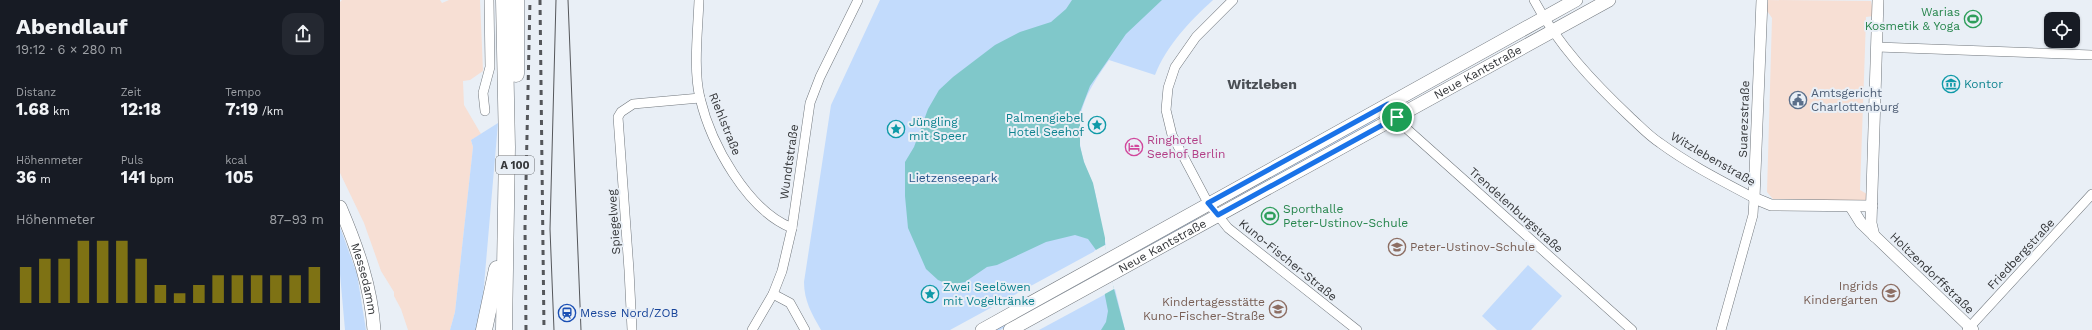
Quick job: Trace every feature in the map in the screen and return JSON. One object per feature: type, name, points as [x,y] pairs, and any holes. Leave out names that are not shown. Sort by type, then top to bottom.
[{"type":"highway","name":"A 100","points":[[504,0],[507,147],[504,330]]},
{"type":"highway","name":"A 100","points":[[514,330],[516,0]]},
{"type":"highway","points":[[484,330],[505,228]]},
{"type":"main road","name":"Neue Kantstraße","points":[[982,330],[1208,203],[1576,0]]},
{"type":"main road","name":"Neue Kantstraße","points":[[1010,330],[1609,0]]},
{"type":"main road","name":"Messedamm","points":[[340,207],[361,258],[366,275],[374,330]]},
{"type":"street","points":[[485,111],[483,93],[490,67],[489,0]]},
{"type":"street","name":"Riehlstraße","points":[[698,0],[698,82],[700,98],[717,143],[742,185],[760,206],[779,223],[792,228]]},
{"type":"street","name":"Wundtstraße","points":[[752,330],[773,294],[782,271],[792,228],[810,103],[820,77],[858,0]]},
{"type":"street","name":"Kuno-Fischer-Straße","points":[[1233,0],[1207,24],[1186,50],[1175,67],[1168,88],[1166,110],[1172,135],[1208,203],[1231,231],[1357,330]]},
{"type":"street","name":"Witzlebenstraße","points":[[1534,0],[1543,18],[1552,31],[1608,96],[1658,142],[1700,170],[1770,205],[1851,207],[1872,206]]},
{"type":"street","name":"Suarezstraße","points":[[1721,330],[1753,215],[1762,0]]},
{"type":"street","name":"Holtzendorffstraße","points":[[1874,236],[1870,223],[1872,206],[1878,0]]},
{"type":"street","points":[[1877,47],[2092,55]]},
{"type":"street","name":"Spiegelweg","points":[[632,330],[618,117],[621,112],[632,104],[700,98]]},
{"type":"street","name":"Trendelenburgstraße","points":[[1388,104],[1407,129],[1632,330]]},
{"type":"street","name":"Friedbergstraße","points":[[1970,329],[2092,194]]},
{"type":"street","name":"Holtzendorffstraße","points":[[1851,207],[1861,223],[1970,329]]},
{"type":"street","points":[[773,294],[790,303],[805,330]]},
{"type":"shaded area","points":[[342,0],[440,0],[442,3],[449,0],[480,0],[483,71],[470,80],[463,81],[464,105],[481,134],[471,140],[473,147],[455,312],[450,330],[408,330],[401,309],[394,296],[394,292],[381,271],[364,223],[340,173],[340,2]]},
{"type":"shaded area","points":[[1072,0],[1162,0],[1126,34],[1090,86],[1080,112],[1080,146],[1084,162],[1093,183],[1105,238],[1110,274],[1125,330],[1101,330],[1106,322],[1108,311],[1096,250],[1088,239],[1075,235],[1046,242],[997,265],[987,267],[965,282],[950,285],[938,280],[926,269],[908,228],[905,196],[905,162],[914,147],[928,109],[939,90],[953,77],[995,45],[1020,32],[1051,22],[1066,9]]},
{"type":"shaded area","points":[[1767,0],[1871,1],[1874,16],[1866,17],[1860,190],[1867,194],[1864,202],[1773,199],[1767,192],[1772,18],[1765,8]]},
{"type":"green space","name":"Lietzenseepark","points":[[880,0],[1213,0],[1172,44],[1155,75],[1109,60],[1087,96],[1080,120],[1080,147],[1095,192],[1106,245],[950,330],[821,330],[805,295],[804,282],[831,105]]},
{"type":"green space","points":[[1373,118],[1377,121],[1233,201],[1231,197]]},
{"type":"green space","points":[[498,123],[483,297],[476,330],[450,330],[455,312],[473,147],[471,140]]},
{"type":"green space","points":[[1196,216],[1198,219],[1000,330],[992,330]]},
{"type":"green space","points":[[340,227],[357,274],[366,330],[345,330],[340,274]]},
{"type":"green space","points":[[1528,265],[1562,296],[1531,330],[1497,330],[1482,316]]},
{"type":"green space","points":[[1115,289],[1125,330],[1039,330]]},
{"type":"pier","points":[[1105,245],[1114,289],[1103,295],[1094,251]]},
{"type":"tram line","points":[[554,330],[550,229],[556,0]]},
{"type":"tram line","points":[[568,0],[581,330]]},
{"type":"railway","points":[[526,330],[525,227],[530,0]]},
{"type":"railway","points":[[540,0],[544,330]]},
{"type":"place","name":"Warias Kosmetik & Yoga","points":[[1973,19]]},
{"type":"place","name":"Kontor","points":[[1951,84]]},
{"type":"place","name":"Amtsgericht Charlottenburg","points":[[1798,100]]},
{"type":"place","name":"Palmengiebel Hotel Seehof","points":[[1097,125]]},
{"type":"place","name":"Jüngling mit Speer","points":[[896,129]]},
{"type":"place","name":"Ringhotel Seehof Berlin","points":[[1134,147]]},
{"type":"place","name":"Sporthalle Peter-Ustinov-Schule","points":[[1270,216]]},
{"type":"place","name":"Peter-Ustinov-Schule","points":[[1397,247]]},
{"type":"place","name":"Ingrids Kindergarten","points":[[1891,293]]},
{"type":"place","name":"Zwei Seelöwen mit Vogeltränke","points":[[930,294]]},
{"type":"place","name":"Kindertagesstätte Kuno-Fischer-Straße","points":[[1278,309]]},
{"type":"place","name":"Messe Nord/ZOB","points":[[567,313]]},
{"type":"district","name":"Witzleben","points":[[1262,84]]},
{"type":"route","points":[[1388,104],[1397,117],[1218,215],[1208,203],[1388,104]]}]
